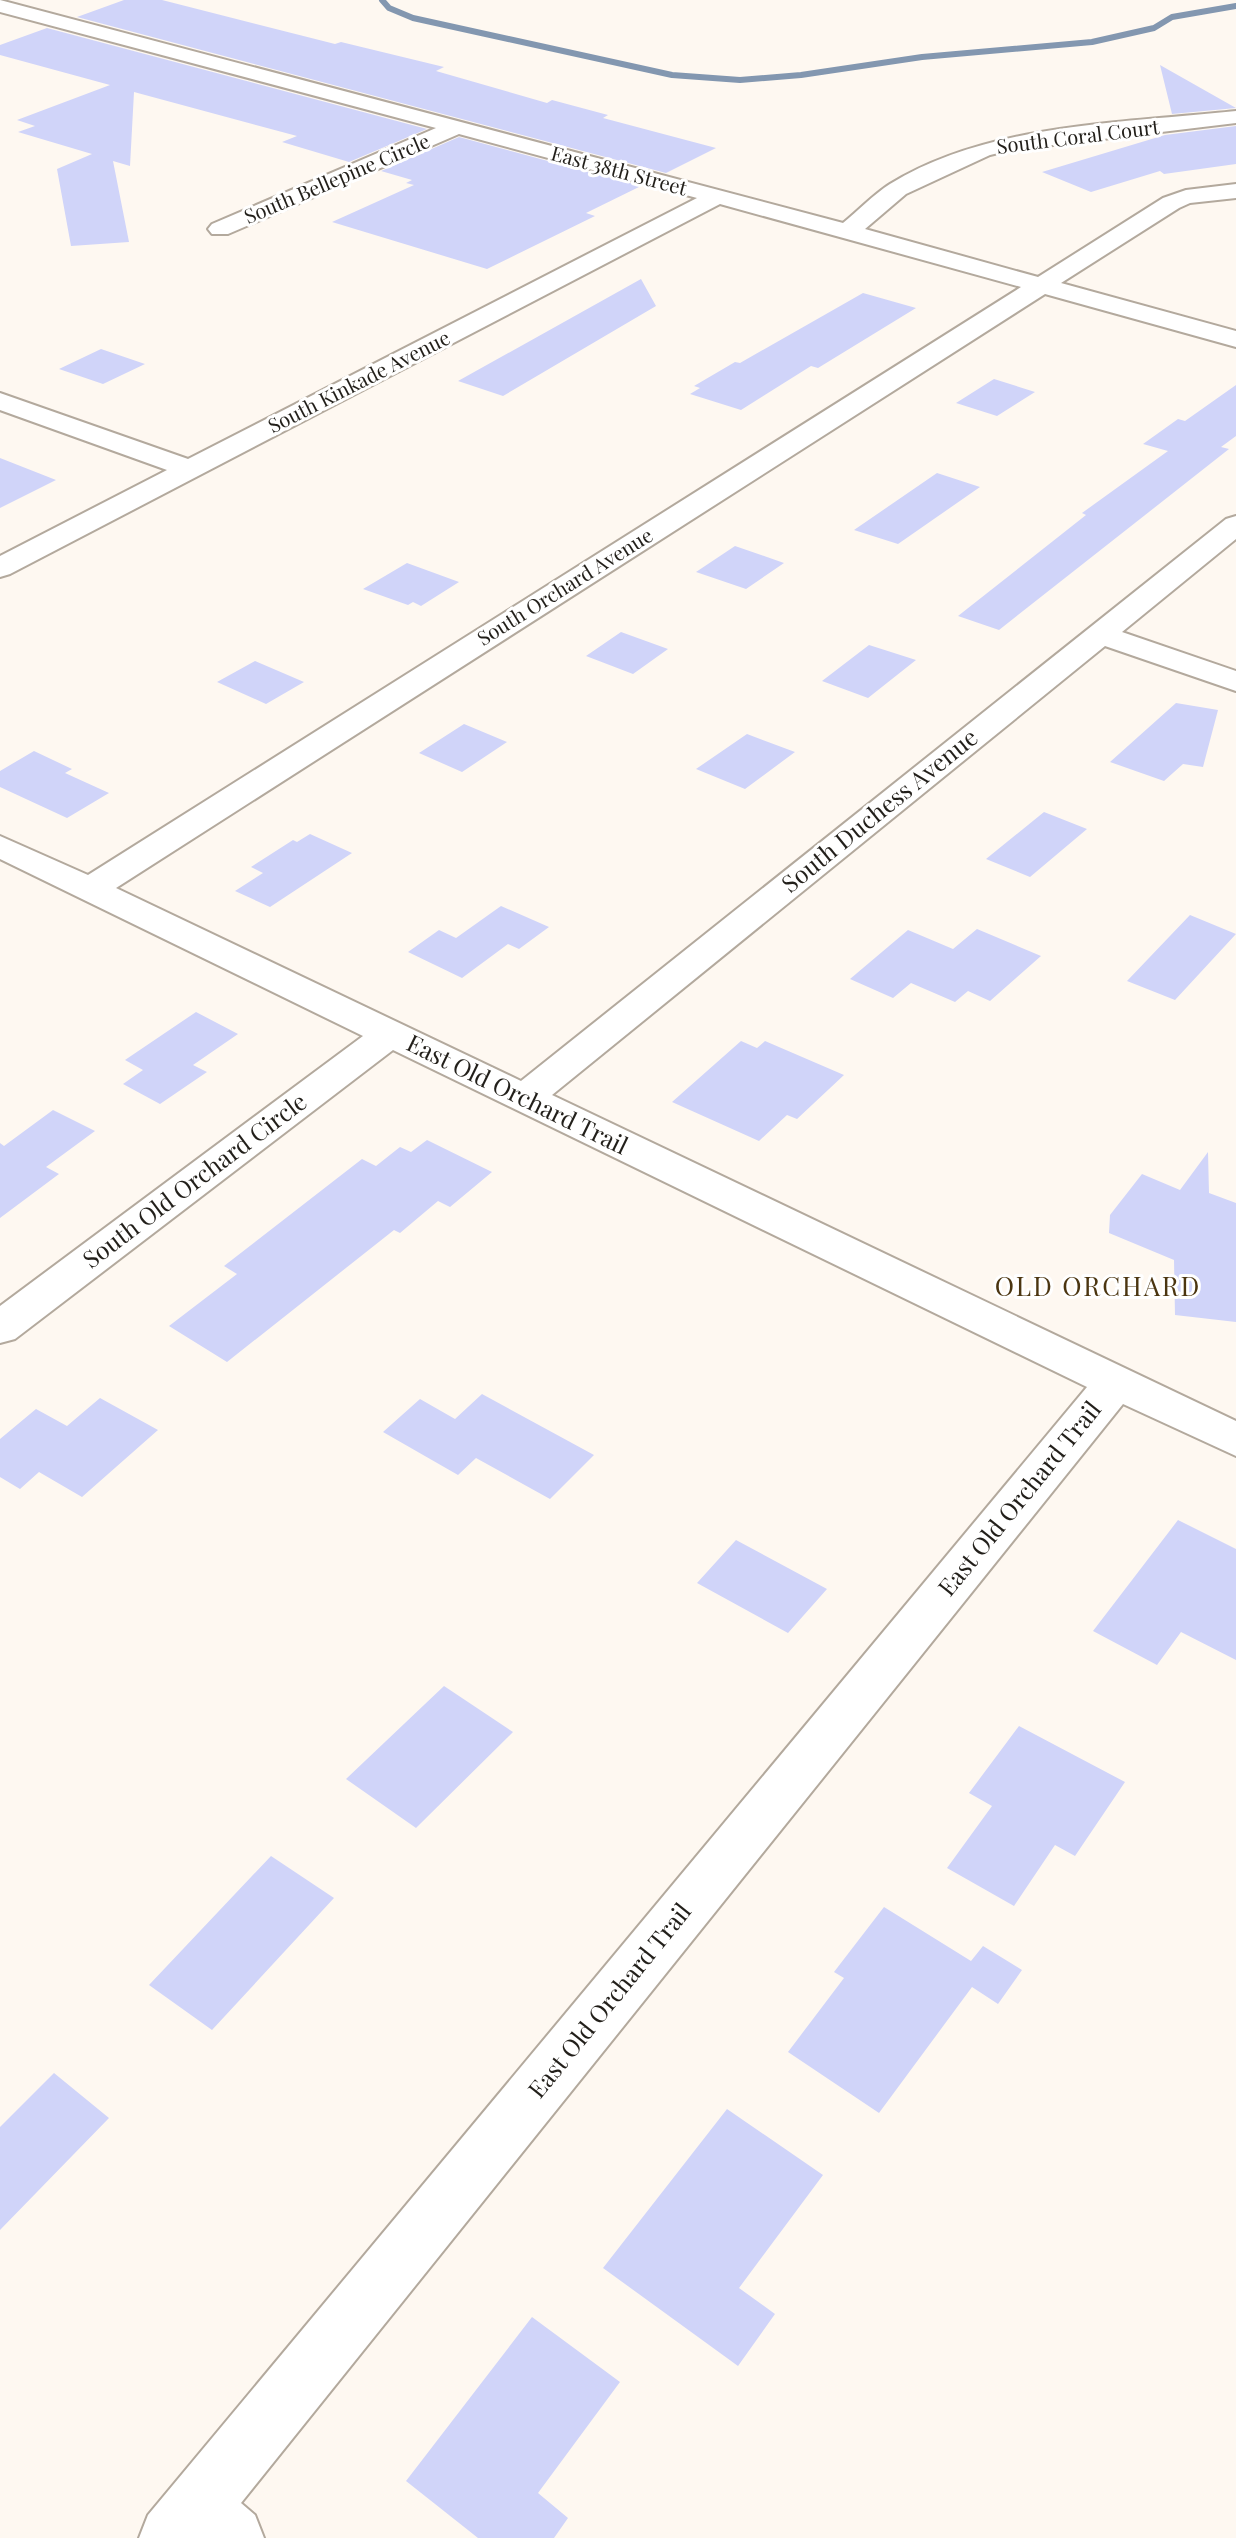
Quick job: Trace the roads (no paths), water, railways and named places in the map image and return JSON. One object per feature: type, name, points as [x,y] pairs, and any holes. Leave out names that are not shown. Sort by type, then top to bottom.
[{"type":"street","points":[[5,8],[36,0]]},
{"type":"street","name":"East 38th Street","points":[[5,8],[718,196],[1236,339]]},
{"type":"street","name":"South Coral Court","points":[[847,232],[898,189],[982,150],[1011,143],[1236,117]]},
{"type":"street","name":"South Bellepine Circle","points":[[220,229],[455,128]]},
{"type":"street","name":"South Orchard Avenue","points":[[90,889],[1171,203],[1186,197],[1236,191]]},
{"type":"street","name":"South Kinkade Avenue","points":[[0,568],[718,196]]},
{"type":"street","points":[[0,401],[189,469]]},
{"type":"street","name":"South Duchess Avenue","points":[[524,1098],[1236,525]]},
{"type":"street","points":[[1100,634],[1236,682]]},
{"type":"street","name":"East Old Orchard Trail","points":[[0,846],[1116,1382],[200,2528]]},
{"type":"street","name":"South Old Orchard Circle","points":[[0,1328],[390,1034]]},
{"type":"street","points":[[1116,1382],[1236,1440]]},
{"type":"waterway","points":[[382,0],[389,8],[413,18],[672,75],[740,80],[801,75],[922,57],[1092,42],[1154,28],[1172,17],[1236,6]]},
{"type":"district","name":"OLD ORCHARD","points":[[1098,1287]]}]
